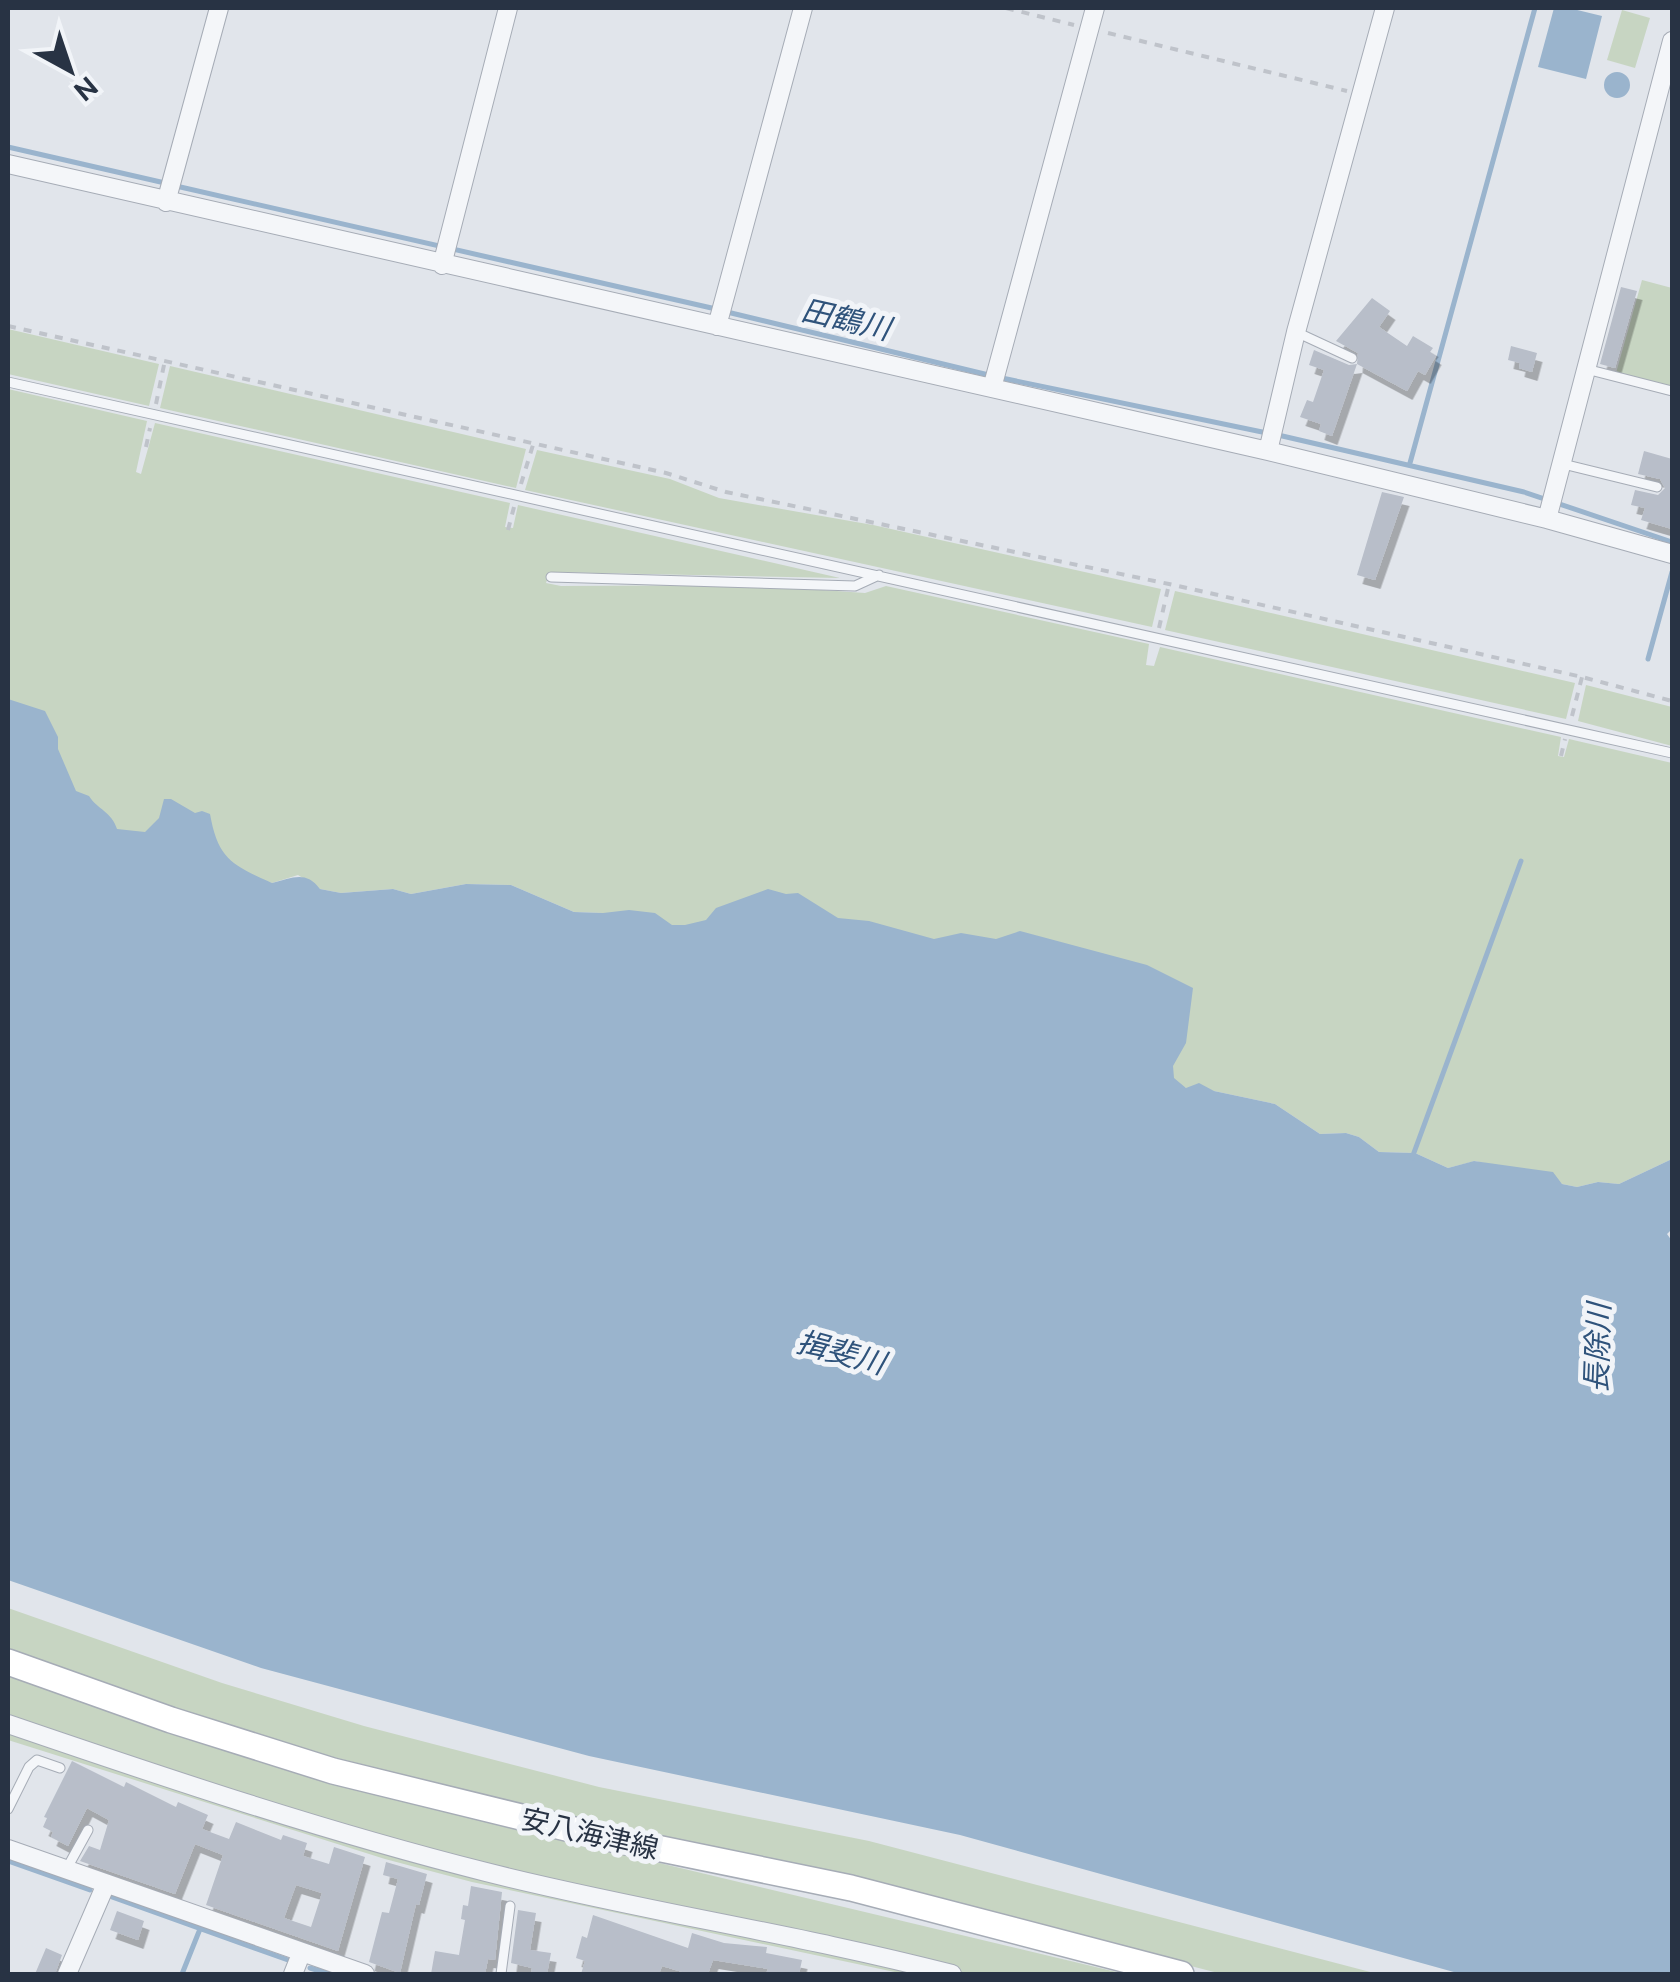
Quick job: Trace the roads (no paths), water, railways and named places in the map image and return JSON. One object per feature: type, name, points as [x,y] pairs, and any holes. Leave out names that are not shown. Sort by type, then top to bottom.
[{"type":"main road","name":"安八海津線","points":[[8,1662],[170,1720],[332,1771],[603,1837],[851,1888],[1181,1974]]},
{"type":"street","points":[[167,199],[219,8]]},
{"type":"street","points":[[443,262],[508,8]]},
{"type":"street","points":[[717,324],[803,8]]},
{"type":"street","points":[[995,379],[1095,8]]},
{"type":"street","points":[[1268,449],[1385,8]]},
{"type":"street","points":[[1547,516],[1672,41]]},
{"type":"street","points":[[8,164],[717,324],[995,379],[1547,516],[1672,554]]},
{"type":"street","points":[[8,1724],[216,1796],[452,1863],[952,1974]]},
{"type":"street","points":[[8,1849],[365,1974]]},
{"type":"street","points":[[67,1974],[106,1884]]},
{"type":"street","points":[[293,1974],[302,1954]]},
{"type":"lane","points":[[1296,332],[1352,358]]},
{"type":"lane","points":[[1586,370],[1672,391]]},
{"type":"lane","points":[[8,382],[1672,753]]},
{"type":"lane","points":[[1561,464],[1657,487]]},
{"type":"lane","points":[[551,578],[855,586],[881,574]]},
{"type":"lane","points":[[8,1809],[28,1767],[37,1760],[60,1768]]},
{"type":"lane","points":[[66,1870],[88,1830]]},
{"type":"lane","points":[[501,1974],[510,1906]]},
{"type":"water","points":[[1554,8],[1602,16],[1586,79],[1538,67]]},
{"type":"water","points":[[1617,72],[1626,76],[1630,85],[1626,94],[1617,98],[1608,94],[1604,85],[1608,76]]},
{"type":"water","points":[[8,699],[45,711],[76,791],[89,796],[117,829],[145,832],[159,818],[164,799],[171,799],[195,813],[210,814],[217,841],[229,859],[272,883],[304,877],[320,889],[341,893],[393,889],[411,894],[466,884],[511,885],[574,912],[655,913],[672,925],[706,920],[716,908],[768,889],[798,893],[838,918],[869,921],[934,939],[961,933],[996,939],[1020,931],[1147,965],[1193,988],[1186,1043],[1173,1066],[1174,1078],[1186,1088],[1199,1083],[1214,1091],[1275,1104],[1320,1134],[1346,1133],[1359,1137],[1379,1152],[1415,1153],[1448,1168],[1474,1161],[1553,1172],[1562,1184],[1577,1187],[1598,1182],[1619,1184],[1672,1159],[1672,1229],[1667,1234],[1672,1241],[1672,1974],[1461,1974],[960,1835],[589,1756],[261,1668],[8,1580]]},
{"type":"waterway","points":[[1410,463],[1535,8]]},
{"type":"waterway","name":"田鶴川","points":[[8,147],[165,183]]},
{"type":"waterway","name":"田鶴川","points":[[176,186],[716,309]]},
{"type":"waterway","name":"田鶴川","points":[[727,312],[997,377],[1267,433]]},
{"type":"waterway","name":"田鶴川","points":[[1278,435],[1524,492],[1672,542]]},
{"type":"waterway","points":[[1648,659],[1672,572]]},
{"type":"waterway","points":[[1412,1158],[1521,861]]},
{"type":"waterway","points":[[8,1861],[90,1890]]},
{"type":"waterway","points":[[112,1897],[288,1960]]},
{"type":"waterway","points":[[182,1974],[200,1929]]},
{"type":"waterway","points":[[310,1968],[330,1974]]},
{"type":"water label","name":"長除川","points":[[1597,1348]]},
{"type":"water label","name":"揖斐川","points":[[841,1352]]}]
